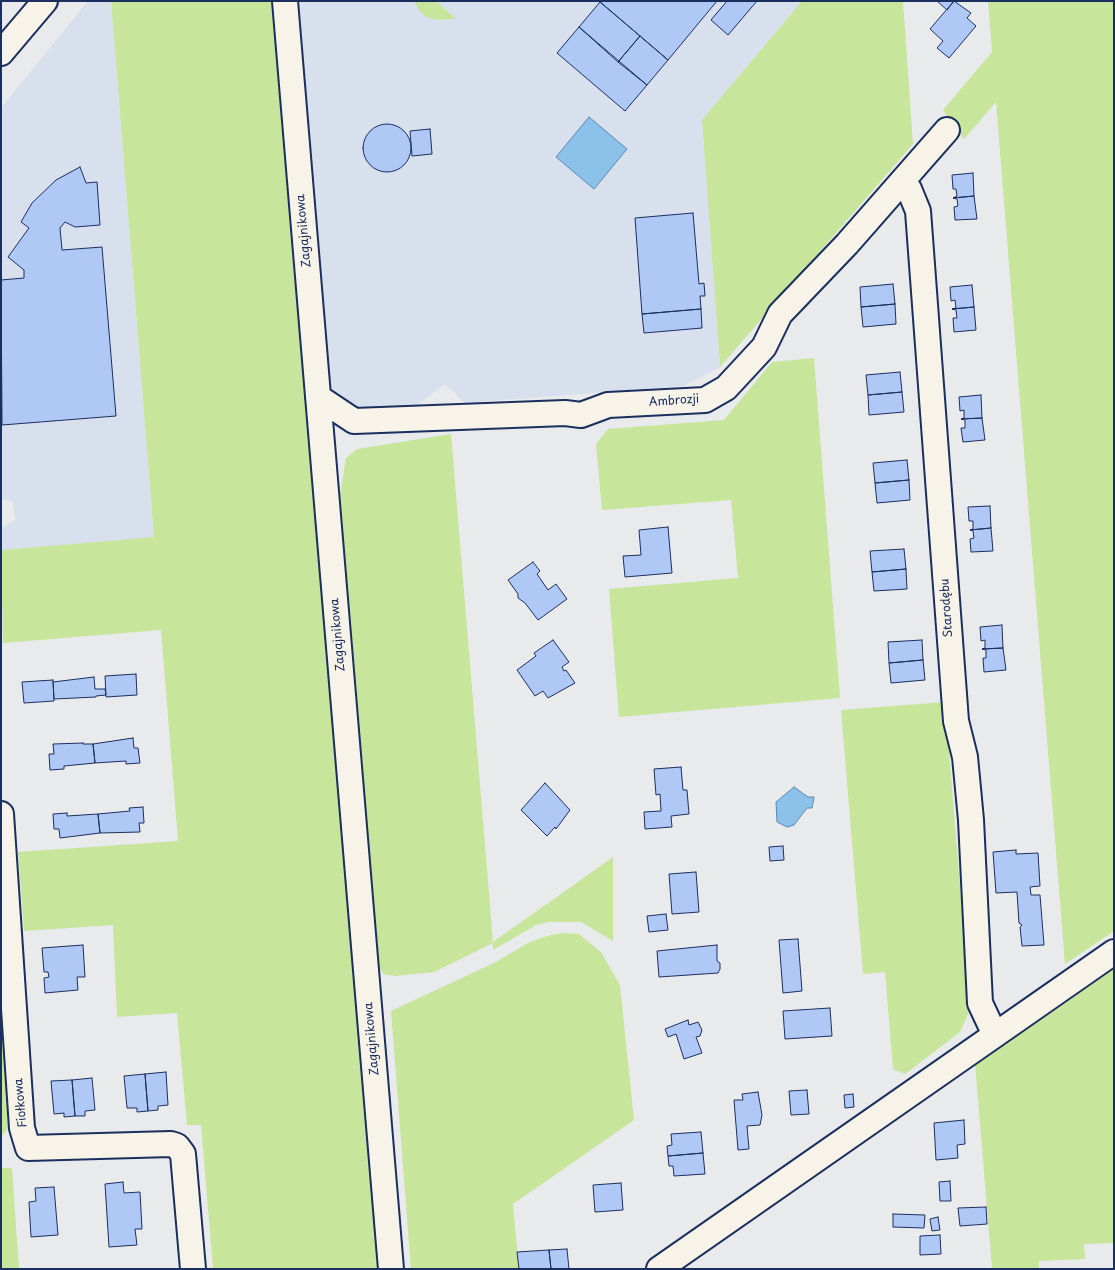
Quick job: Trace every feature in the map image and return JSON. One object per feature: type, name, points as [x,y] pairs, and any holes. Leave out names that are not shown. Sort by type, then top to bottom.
[{"type":"street","points":[[1,53],[45,1]]},
{"type":"street","name":"Zagajnikowa","points":[[285,1],[390,1269]]},
{"type":"street","name":"Ambrozji","points":[[318,397],[354,421],[581,414],[608,405],[704,400],[726,388],[764,347],[780,314],[902,183],[947,130]]},
{"type":"street","name":"Starodębu","points":[[902,183],[909,190],[918,211],[956,721],[965,757],[970,820],[980,1003],[995,1035]]},
{"type":"street","name":"Fiołkowa","points":[[1,814],[22,1128],[28,1148],[171,1144],[177,1146],[183,1154],[193,1269]]},
{"type":"street","points":[[659,1269],[1114,952]]},
{"type":"shaded area","points":[[88,1],[111,1],[154,538],[1,550],[1,528],[15,520],[13,502],[1,498],[1,108]]},
{"type":"shaded area","points":[[298,1],[802,1],[702,120],[720,367],[684,386],[465,403],[445,384],[415,407],[355,410],[327,385]]},
{"type":"green space","points":[[111,1],[273,1],[378,1269],[213,1269],[201,1125],[187,1125],[177,1013],[117,1017],[113,925],[24,931],[18,852],[178,841],[161,630],[3,643],[1,550],[154,537]]},
{"type":"green space","points":[[414,1],[436,1],[456,19],[438,20],[426,17],[418,9]]},
{"type":"green space","points":[[802,1],[903,1],[913,144],[720,367],[702,120]]},
{"type":"green space","points":[[988,1],[1114,1],[1114,931],[1065,964],[996,102],[964,139],[943,110],[992,52]]},
{"type":"green space","points":[[814,358],[840,698],[619,717],[609,589],[738,578],[731,500],[602,510],[596,444],[608,429],[724,420],[772,362]]},
{"type":"green space","points":[[451,434],[493,942],[613,857],[613,941],[581,922],[549,922],[536,925],[493,950],[493,943],[434,972],[395,976],[384,974],[375,965],[338,507],[346,458],[357,449]]},
{"type":"green space","points":[[945,702],[970,1010],[960,1032],[905,1074],[893,1069],[885,972],[863,974],[841,710]]},
{"type":"green space","points":[[561,933],[579,934],[601,952],[620,985],[634,1120],[513,1204],[519,1269],[411,1269],[391,1011],[496,962],[526,944],[543,937]]},
{"type":"green space","points":[[1114,967],[1114,1243],[1084,1244],[1085,1259],[1039,1261],[1039,1269],[992,1269],[975,1063],[1064,1004]]},
{"type":"green space","points":[[1,1018],[9,1127],[1,1137]]},
{"type":"green space","points":[[1,1168],[12,1168],[19,1269],[1,1269]]},
{"type":"water","points":[[589,117],[627,149],[594,189],[556,157]]},
{"type":"water","points":[[794,787],[808,797],[814,797],[812,808],[807,808],[794,825],[787,827],[777,822],[776,802]]},
{"type":"building","points":[[599,1],[717,1],[668,60]]},
{"type":"building","points":[[727,1],[757,1],[728,35],[711,20]]},
{"type":"building","points":[[937,1],[954,1],[947,10]]},
{"type":"building","points":[[954,1],[971,13],[967,18],[976,26],[949,58],[937,48],[943,41],[930,29]]},
{"type":"building","points":[[600,2],[640,36],[618,62],[579,27]]},
{"type":"building","points":[[579,27],[647,85],[625,111],[557,53]]},
{"type":"building","points":[[640,36],[668,60],[647,85],[618,62]]},
{"type":"building","points":[[387,124],[396,126],[404,131],[409,139],[411,148],[409,157],[404,165],[396,170],[387,172],[378,170],[370,165],[365,157],[363,148],[365,139],[370,131],[378,126]]},
{"type":"building","points":[[430,129],[432,154],[412,156],[410,131]]},
{"type":"building","points":[[80,167],[86,183],[97,182],[100,225],[75,227],[65,222],[60,228],[62,250],[102,247],[116,416],[2,425],[1,280],[24,278],[24,270],[8,257],[29,228],[21,222],[32,203],[56,180]]},
{"type":"building","points":[[973,173],[974,196],[953,198],[957,196],[956,189],[953,189],[952,175]]},
{"type":"building","points":[[974,196],[977,219],[955,220],[954,207],[958,206],[957,199],[953,198]]},
{"type":"building","points":[[693,213],[699,284],[704,283],[705,296],[700,296],[701,309],[642,314],[635,218]]},
{"type":"building","points":[[893,284],[895,304],[861,307],[860,287]]},
{"type":"building","points":[[972,285],[974,307],[952,309],[956,308],[955,300],[951,301],[950,287]]},
{"type":"building","points":[[895,304],[896,324],[863,327],[861,307]]},
{"type":"building","points":[[974,307],[976,330],[954,332],[953,318],[957,318],[956,310],[952,309]]},
{"type":"building","points":[[701,309],[702,328],[644,333],[642,314]]},
{"type":"building","points":[[900,372],[902,392],[868,395],[866,375]]},
{"type":"building","points":[[902,392],[904,412],[869,415],[868,395]]},
{"type":"building","points":[[981,395],[982,418],[961,419],[964,418],[964,410],[960,411],[959,397]]},
{"type":"building","points":[[982,418],[985,440],[963,442],[961,428],[965,428],[965,420],[961,419]]},
{"type":"building","points":[[907,460],[909,480],[875,483],[873,463]]},
{"type":"building","points":[[909,480],[910,500],[877,503],[875,483]]},
{"type":"building","points":[[990,506],[991,528],[970,530],[973,529],[973,521],[969,521],[968,507]]},
{"type":"building","points":[[668,527],[672,573],[625,577],[623,556],[641,555],[639,530]]},
{"type":"building","points":[[991,528],[993,551],[971,552],[970,539],[974,538],[973,531],[970,530]]},
{"type":"building","points":[[904,549],[906,569],[872,572],[870,551]]},
{"type":"building","points":[[533,562],[540,571],[537,574],[548,590],[556,584],[567,599],[538,620],[525,603],[518,598],[518,594],[508,580]]},
{"type":"building","points":[[906,569],[907,589],[874,591],[872,572]]},
{"type":"building","points":[[1002,625],[1003,648],[982,649],[985,648],[985,640],[981,641],[980,627]]},
{"type":"building","points":[[553,640],[569,662],[562,667],[564,671],[566,670],[575,683],[548,698],[543,691],[535,696],[517,670],[536,656],[534,653]]},
{"type":"building","points":[[922,640],[923,660],[889,663],[888,642]]},
{"type":"building","points":[[1003,648],[1006,670],[984,672],[983,658],[986,658],[986,650],[982,649]]},
{"type":"building","points":[[923,660],[925,680],[891,683],[889,663]]},
{"type":"building","points":[[136,674],[137,695],[106,697],[105,676]]},
{"type":"building","points":[[94,677],[95,689],[105,689],[106,695],[54,699],[53,682]]},
{"type":"building","points":[[53,680],[54,701],[24,703],[22,682]]},
{"type":"building","points":[[133,738],[134,748],[138,748],[140,763],[126,764],[126,761],[95,763],[93,744]]},
{"type":"building","points":[[53,744],[93,744],[95,763],[64,766],[64,769],[50,770],[49,754],[54,754]]},
{"type":"building","points":[[681,767],[683,790],[687,790],[689,814],[671,816],[672,827],[645,829],[644,812],[661,811],[660,794],[656,795],[654,769]]},
{"type":"building","points":[[545,783],[570,810],[556,829],[555,827],[547,836],[521,810]]},
{"type":"building","points":[[143,807],[144,823],[139,823],[140,832],[100,833],[98,814],[130,811],[129,808]]},
{"type":"building","points":[[67,813],[67,816],[98,814],[100,833],[60,838],[59,829],[54,829],[53,814]]},
{"type":"building","points":[[783,846],[784,860],[770,861],[769,847]]},
{"type":"building","points":[[1016,850],[1016,854],[1038,853],[1040,886],[1030,887],[1031,895],[1040,895],[1044,945],[1022,946],[1020,927],[1022,925],[1019,923],[1017,892],[996,893],[993,852]]},
{"type":"building","points":[[696,872],[699,912],[672,914],[669,874]]},
{"type":"building","points":[[666,914],[668,930],[649,932],[647,916]]},
{"type":"building","points":[[798,939],[802,991],[783,993],[779,940]]},
{"type":"building","points":[[83,945],[85,977],[77,977],[78,990],[45,993],[44,978],[49,977],[48,972],[44,972],[42,948]]},
{"type":"building","points":[[717,945],[717,961],[720,963],[718,973],[659,977],[657,951]]},
{"type":"building","points":[[830,1008],[832,1036],[785,1039],[783,1011]]},
{"type":"building","points":[[688,1020],[689,1025],[698,1022],[702,1030],[700,1036],[696,1037],[702,1053],[684,1059],[676,1034],[668,1037],[665,1029]]},
{"type":"building","points":[[166,1072],[168,1105],[158,1106],[158,1110],[148,1111],[145,1074]]},
{"type":"building","points":[[145,1074],[148,1111],[137,1112],[137,1108],[127,1108],[124,1076]]},
{"type":"building","points":[[92,1078],[95,1110],[85,1111],[85,1116],[75,1116],[72,1080]]},
{"type":"building","points":[[72,1080],[75,1116],[64,1117],[64,1113],[54,1114],[51,1081]]},
{"type":"building","points":[[807,1090],[809,1114],[791,1115],[789,1091]]},
{"type":"building","points":[[758,1092],[762,1115],[760,1125],[747,1126],[749,1149],[738,1150],[734,1100],[743,1100],[742,1094]]},
{"type":"building","points":[[853,1094],[854,1107],[845,1108],[844,1095]]},
{"type":"building","points":[[964,1120],[965,1144],[957,1145],[958,1158],[936,1160],[934,1123]]},
{"type":"building","points":[[701,1132],[703,1153],[668,1156],[667,1146],[672,1145],[671,1134]]},
{"type":"building","points":[[703,1153],[705,1174],[674,1176],[673,1166],[669,1166],[668,1156]]},
{"type":"building","points":[[950,1181],[951,1201],[940,1201],[939,1182]]},
{"type":"building","points":[[123,1182],[124,1193],[140,1192],[142,1229],[135,1229],[137,1245],[109,1247],[105,1184]]},
{"type":"building","points":[[621,1183],[623,1210],[595,1212],[593,1185]]},
{"type":"building","points":[[54,1187],[58,1235],[31,1237],[29,1202],[36,1201],[35,1188]]},
{"type":"building","points":[[986,1207],[987,1224],[960,1226],[958,1208]]},
{"type":"building","points":[[893,1214],[925,1215],[924,1228],[893,1227]]},
{"type":"building","points":[[938,1217],[940,1230],[932,1231],[930,1219]]},
{"type":"building","points":[[940,1235],[941,1254],[920,1255],[920,1236]]},
{"type":"building","points":[[567,1249],[569,1269],[551,1269],[549,1250]]},
{"type":"building","points":[[549,1250],[551,1269],[519,1269],[517,1252]]}]
